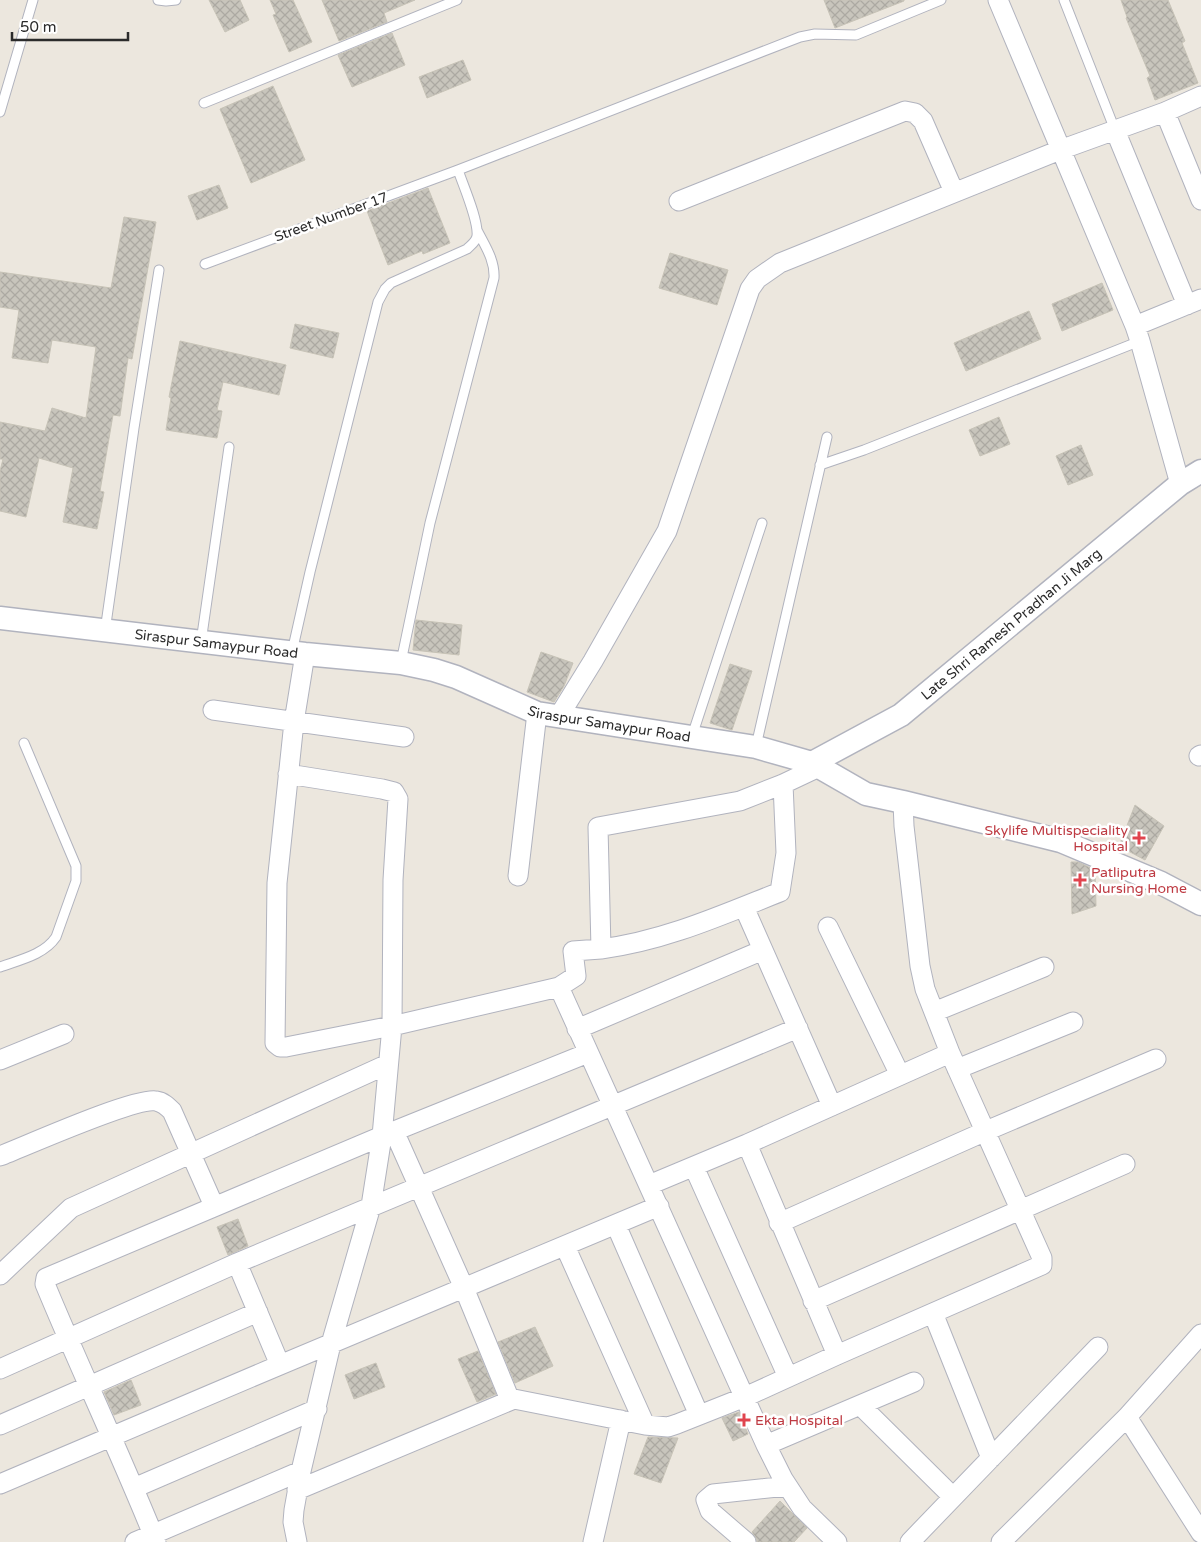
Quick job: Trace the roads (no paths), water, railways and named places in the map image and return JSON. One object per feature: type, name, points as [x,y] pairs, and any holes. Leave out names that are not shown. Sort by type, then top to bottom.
[{"type":"street","points":[[998,0],[1138,334],[1180,484]]},
{"type":"street","points":[[518,876],[548,714],[593,661],[668,532],[750,289],[757,279],[780,263],[954,192],[1060,150],[1165,112],[1201,96]]},
{"type":"street","points":[[679,201],[905,111],[916,113],[923,121],[954,192]]},
{"type":"street","points":[[1165,112],[1201,200]]},
{"type":"street","points":[[1115,130],[1194,302],[1138,334]]},
{"type":"street","name":"Late Shri Ramesh Pradhan Ji Marg","points":[[815,765],[901,715],[1180,484],[1201,471]]},
{"type":"street","name":"Siraspur Samaypur Road","points":[[0,618],[298,653],[401,663],[434,670],[548,714],[756,747],[815,765],[866,794],[1060,841],[1161,883],[1201,904]]},
{"type":"street","points":[[298,653],[294,722],[277,884],[275,1043],[280,1047],[392,1026],[559,987],[576,976],[573,951],[627,946],[687,929],[780,892],[786,853],[783,784]]},
{"type":"street","points":[[213,710],[404,738]]},
{"type":"street","points":[[602,949],[598,827],[740,801],[783,784],[815,765]]},
{"type":"street","points":[[288,774],[394,792],[399,804],[393,880],[392,1026],[388,1064],[388,1134],[371,1206],[331,1344],[297,1490],[291,1540]]},
{"type":"street","points":[[297,1490],[510,1400],[645,1425],[668,1426],[745,1397],[837,1354],[1042,1265],[1042,1258],[954,1061],[925,989],[920,966],[902,802]]},
{"type":"street","points":[[744,907],[832,1106]]},
{"type":"street","points":[[828,927],[900,1076]]},
{"type":"street","points":[[577,1028],[764,950]]},
{"type":"street","points":[[934,1012],[1044,967]]},
{"type":"street","points":[[559,987],[766,1445],[787,1486],[802,1508],[837,1542]]},
{"type":"street","points":[[649,1185],[900,1076],[954,1061],[1073,1022]]},
{"type":"street","points":[[0,1369],[237,1263],[798,1028]]},
{"type":"street","points":[[0,1060],[64,1034]]},
{"type":"street","points":[[155,1538],[67,1338],[45,1284],[46,1278],[214,1206],[588,1053]]},
{"type":"street","points":[[779,1223],[1156,1059]]},
{"type":"street","points":[[0,1275],[71,1208],[388,1064]]},
{"type":"street","points":[[0,1156],[100,1116],[134,1104],[154,1100],[165,1104],[172,1111],[214,1206]]},
{"type":"street","points":[[388,1134],[418,1187],[464,1288],[510,1400]]},
{"type":"street","points":[[747,1144],[779,1223],[837,1354]]},
{"type":"street","points":[[813,1301],[1125,1164]]},
{"type":"street","points":[[694,1166],[788,1377]]},
{"type":"street","points":[[0,1484],[659,1206]]},
{"type":"street","points":[[616,1225],[699,1415]]},
{"type":"street","points":[[565,1246],[645,1425]]},
{"type":"street","points":[[237,1263],[280,1365]]},
{"type":"street","points":[[0,1425],[258,1312]]},
{"type":"street","points":[[933,1313],[991,1458]]},
{"type":"street","points":[[1001,1542],[1127,1417],[1201,1334]]},
{"type":"street","points":[[910,1542],[1098,1347]]},
{"type":"street","points":[[766,1445],[914,1382]]},
{"type":"street","points":[[860,1405],[953,1497]]},
{"type":"street","points":[[134,1488],[317,1409]]},
{"type":"street","points":[[1127,1417],[1201,1533]]},
{"type":"street","points":[[593,1542],[621,1420]]},
{"type":"street","points":[[135,1542],[155,1538],[301,1471]]},
{"type":"street","points":[[746,1542],[710,1511],[706,1504],[708,1497],[713,1494],[787,1486]]},
{"type":"lane","points":[[0,112],[33,0]]},
{"type":"lane","points":[[158,0],[176,0]]},
{"type":"lane","points":[[204,103],[457,0]]},
{"type":"lane","name":"Street Number 17","points":[[204,264],[458,170],[800,37],[816,34],[856,34],[941,0]]},
{"type":"lane","points":[[1064,0],[1115,130]]},
{"type":"lane","points":[[401,663],[430,523],[494,278],[490,254],[476,227],[458,170]]},
{"type":"lane","points":[[298,653],[310,572],[378,302],[385,289],[391,283],[467,249],[474,243],[477,237],[476,227]]},
{"type":"lane","points":[[104,631],[159,270]]},
{"type":"lane","points":[[820,466],[864,450],[1138,334]]},
{"type":"lane","points":[[756,747],[827,437]]},
{"type":"lane","points":[[201,642],[229,447]]},
{"type":"lane","points":[[692,737],[762,523]]},
{"type":"lane","points":[[0,967],[42,951],[50,945],[56,937],[76,881],[77,873],[76,866],[24,743]]},
{"type":"place","name":"Skylife Multispeciality Hospital","points":[[1139,838]]},
{"type":"place","name":"Patliputra Nursing Home","points":[[1080,880]]},
{"type":"place","name":"Ekta Hospital","points":[[744,1420]]}]
